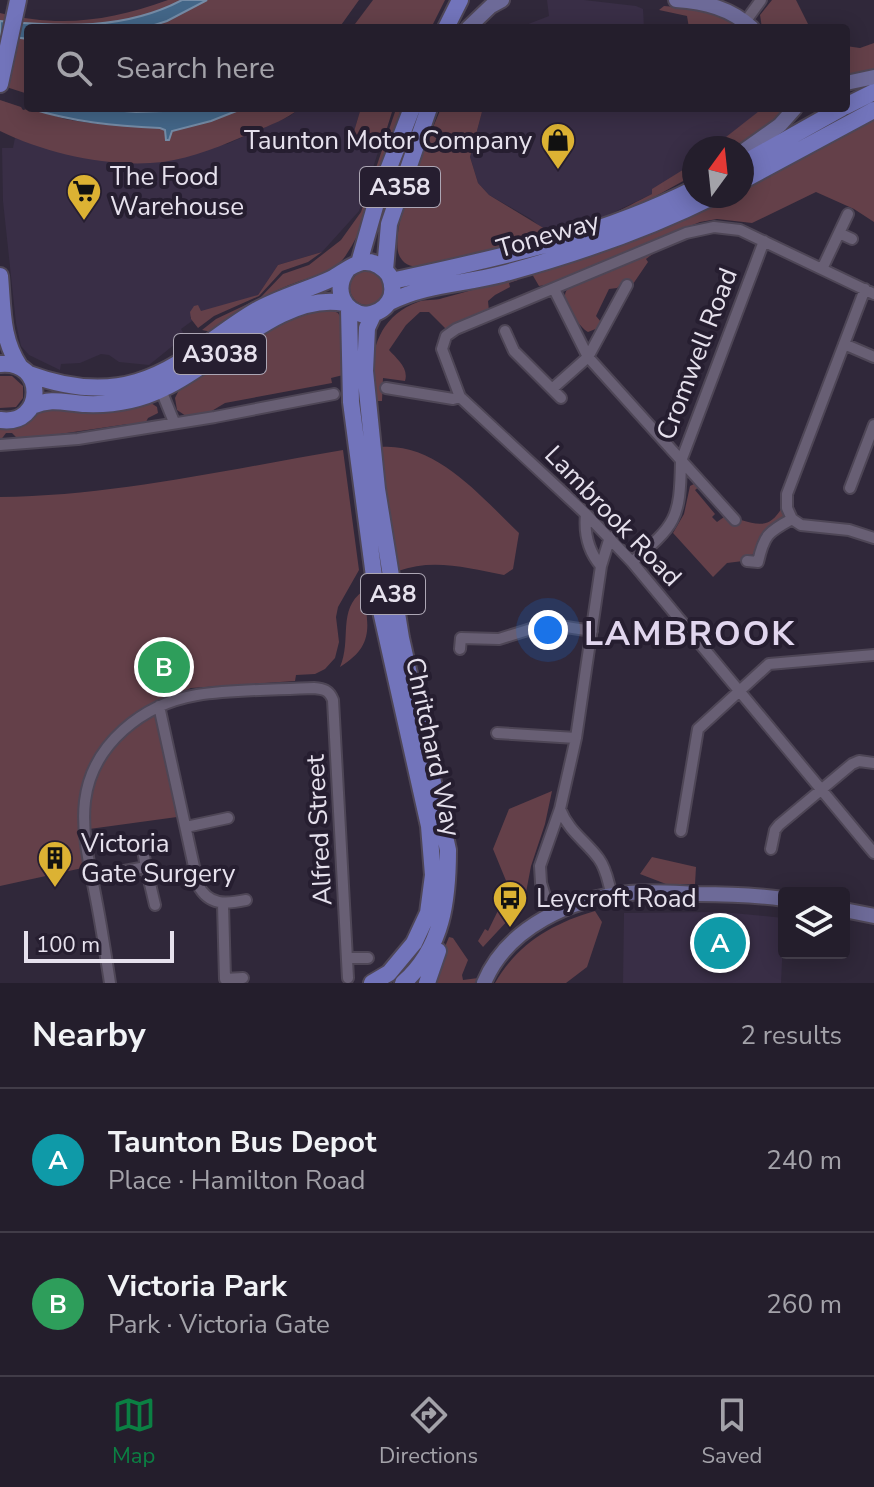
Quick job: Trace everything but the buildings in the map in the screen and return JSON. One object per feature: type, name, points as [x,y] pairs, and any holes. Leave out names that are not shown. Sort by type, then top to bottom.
[{"type":"main road","points":[[0,84],[18,0]]},
{"type":"main road","points":[[448,24],[460,0]]},
{"type":"main road","points":[[458,24],[466,0]]},
{"type":"main road","points":[[850,104],[874,92]]},
{"type":"main road","points":[[754,175],[874,110]]},
{"type":"main road","name":"A358","points":[[353,267],[410,112]]},
{"type":"main road","name":"A358","points":[[389,275],[392,213],[428,112]]},
{"type":"main road","points":[[754,157],[835,112]]},
{"type":"main road","name":"Toneway","points":[[389,275],[559,243],[664,204],[682,193]]},
{"type":"main road","name":"Toneway","points":[[390,302],[403,295],[495,276],[617,240],[688,208]]},
{"type":"main road","points":[[347,306],[360,314],[373,315],[385,308],[392,295],[389,275],[373,263],[353,267]]},
{"type":"main road","name":"A38","points":[[347,306],[341,283],[353,267]]},
{"type":"main road","name":"A3038","points":[[0,364],[58,384],[83,388],[112,387],[140,381],[173,366],[256,311],[353,267]]},
{"type":"main road","points":[[0,276],[1,322],[10,350],[35,390],[32,406]]},
{"type":"main road","points":[[365,360],[379,325],[405,305],[420,297],[495,276]]},
{"type":"main road","name":"A3038","points":[[0,420],[21,417],[32,406],[45,400],[84,404],[125,401],[161,390],[296,308],[328,300],[347,306]]},
{"type":"main road","name":"Chritchard Way","points":[[347,306],[351,402],[375,584],[425,809],[433,875],[428,913],[414,943],[398,964],[372,983]]},
{"type":"main road","name":"Chritchard Way","points":[[373,315],[367,328],[365,360],[373,459],[391,582],[448,850],[448,884],[443,919],[429,952],[409,981]]},
{"type":"main road","points":[[427,983],[430,967],[454,907],[456,870],[448,850]]},
{"type":"street","points":[[472,24],[502,0]]},
{"type":"street","points":[[676,0],[699,2],[726,10],[747,24]]},
{"type":"street","points":[[749,24],[761,0]]},
{"type":"street","points":[[850,82],[874,77]]},
{"type":"street","points":[[754,143],[780,125],[791,112]]},
{"type":"street","points":[[822,269],[848,214]]},
{"type":"street","points":[[735,520],[588,357],[554,289],[686,233],[714,227],[740,230],[869,292],[844,344],[787,494],[787,508],[792,519],[812,528],[849,530],[874,538]]},
{"type":"street","points":[[839,233],[852,239]]},
{"type":"street","name":"Cromwell Road","points":[[632,562],[664,535],[677,514],[681,461],[764,241]]},
{"type":"street","points":[[552,389],[588,357],[627,285]]},
{"type":"street","name":"Lambrook Road","points":[[554,289],[456,329],[446,336],[442,349],[460,397],[610,537],[874,853]]},
{"type":"street","points":[[505,331],[514,351],[561,398]]},
{"type":"street","points":[[844,344],[874,357]]},
{"type":"street","points":[[386,388],[453,399],[460,397]]},
{"type":"street","points":[[161,390],[174,422]]},
{"type":"street","points":[[6,442],[78,439],[334,394]]},
{"type":"street","points":[[850,488],[861,477],[874,425]]},
{"type":"street","points":[[586,514],[585,528],[591,554],[601,566]]},
{"type":"street","points":[[756,564],[769,531],[792,519]]},
{"type":"street","points":[[551,916],[541,883],[540,866],[560,809],[576,738],[601,566],[610,537]]},
{"type":"street","points":[[461,638],[499,639],[547,624],[592,631]]},
{"type":"street","points":[[681,832],[698,729],[774,661],[874,655]]},
{"type":"street","name":"Alfred Street","points":[[159,706],[198,695],[314,688],[325,689],[333,700],[348,978]]},
{"type":"street","points":[[110,983],[92,877],[85,810],[89,782],[98,760],[117,736],[159,706],[198,885],[203,896],[223,904],[246,900]]},
{"type":"street","points":[[497,733],[576,738]]},
{"type":"street","points":[[772,849],[775,830],[779,825],[852,764],[859,761],[874,763]]},
{"type":"street","points":[[560,809],[572,832],[599,859],[606,871],[612,895]]},
{"type":"street","points":[[186,827],[228,818]]},
{"type":"street","points":[[549,836],[572,832]]},
{"type":"street","points":[[142,845],[155,905]]},
{"type":"street","points":[[92,877],[146,867]]},
{"type":"street","points":[[484,983],[495,958],[510,944],[551,916],[578,904],[612,895],[661,893],[778,898]]},
{"type":"street","points":[[223,904],[225,979],[243,978]]},
{"type":"street","points":[[850,911],[874,916]]},
{"type":"street","points":[[211,943],[225,942]]},
{"type":"street","points":[[348,958],[368,958]]},
{"type":"street","points":[[398,964],[409,981]]},
{"type":"shaded area","points":[[168,0],[182,0],[139,17],[101,24],[0,21],[0,13],[64,21],[125,13]]},
{"type":"shaded area","points":[[207,0],[359,0],[342,24],[158,24]]},
{"type":"shaded area","points":[[373,0],[445,0],[433,24],[355,24]]},
{"type":"shaded area","points":[[547,0],[584,0],[636,6],[643,9],[644,24],[528,24],[549,16]]},
{"type":"shaded area","points":[[772,0],[796,0],[808,24],[761,24],[760,15]]},
{"type":"shaded area","points":[[664,6],[686,8],[733,24],[688,24],[687,16],[659,10]]},
{"type":"shaded area","points":[[0,35],[24,38],[24,93],[0,85]]},
{"type":"shaded area","points":[[874,43],[874,72],[850,78],[850,47],[860,48]]},
{"type":"shaded area","points":[[0,100],[21,107],[24,112],[45,112],[65,119],[101,124],[160,128],[165,130],[169,139],[172,130],[234,112],[294,112],[230,142],[163,162],[122,163],[79,157],[0,131]]},
{"type":"shaded area","points":[[295,112],[360,112],[352,138],[380,146],[359,211],[322,252],[278,265],[258,295],[190,317],[192,321],[181,329],[185,336],[149,365],[119,362],[101,354],[80,363],[61,364],[60,370],[29,355],[21,346],[3,201],[2,148],[13,148],[15,138],[85,158],[227,144]]},
{"type":"shaded area","points":[[360,112],[392,112],[381,147],[352,138]]},
{"type":"shaded area","points":[[395,112],[400,112],[383,170],[366,217],[347,254],[337,265],[271,293],[212,332],[202,330],[216,319],[260,298],[283,274],[309,265],[341,240],[361,212]]},
{"type":"shaded area","points":[[439,112],[482,112],[470,157],[478,183],[489,195],[550,232],[575,229],[616,213],[652,194],[652,189],[682,170],[682,182],[638,206],[593,225],[428,267],[412,266],[400,257],[397,245],[404,207]]},
{"type":"shaded area","name":"Taunton Motor Company","points":[[482,112],[777,112],[746,136],[682,136],[682,176],[604,217],[558,233],[544,230],[489,195],[478,183],[470,157]]},
{"type":"shaded area","points":[[758,112],[787,112],[754,138],[727,136]]},
{"type":"shaded area","points":[[874,117],[874,222],[816,192],[752,223],[717,219],[700,222],[545,285],[539,286],[532,274],[661,230],[703,208],[754,208],[754,182]]},
{"type":"shaded area","points":[[322,252],[308,262],[282,271],[259,296],[214,316],[198,328],[191,319],[190,312],[194,306],[198,305],[201,311],[258,295],[278,265]]},
{"type":"shaded area","points":[[652,252],[633,284],[625,281],[617,288],[609,289],[596,316],[601,322],[598,328],[588,332],[585,330],[567,305],[565,296],[568,289],[573,284]]},
{"type":"shaded area","points":[[367,271],[379,276],[384,288],[379,300],[367,305],[355,300],[350,288],[355,276]]},
{"type":"shaded area","points":[[515,278],[518,280],[509,283],[510,287],[488,301],[489,311],[446,329],[429,312],[420,312],[406,325],[389,350],[404,368],[405,381],[383,378],[382,401],[375,401],[372,371],[377,342],[383,330],[403,309],[421,301],[440,299]]},
{"type":"shaded area","points":[[325,307],[338,313],[342,320],[343,375],[331,378],[332,383],[225,403],[205,415],[189,418],[177,410],[175,398],[179,390],[285,320]]},
{"type":"shaded area","points":[[0,376],[12,376],[23,386],[23,398],[16,407],[0,408]]},
{"type":"shaded area","points":[[151,403],[157,407],[158,413],[148,418],[145,424],[19,440],[12,433],[6,433],[0,441],[0,430],[17,425],[37,410],[132,406],[134,409]]},
{"type":"shaded area","points":[[380,447],[421,453],[474,489],[519,533],[513,569],[504,575],[437,565],[398,571]]},
{"type":"shaded area","points":[[343,450],[359,570],[338,607],[339,642],[335,658],[315,674],[296,675],[295,681],[191,688],[153,704],[177,817],[82,830],[87,867],[0,886],[0,497],[129,487]]},
{"type":"shaded area","points":[[696,483],[699,487],[695,490],[715,514],[712,517],[717,522],[724,517],[736,526],[741,520],[766,523],[775,517],[784,504],[784,516],[762,534],[756,554],[744,556],[743,561],[727,563],[713,577],[673,533],[684,514],[690,486]]},
{"type":"shaded area","points":[[363,591],[367,615],[364,643],[340,667],[347,616],[355,599]]},
{"type":"shaded area","points":[[552,791],[524,903],[483,947],[478,941],[485,929],[488,931],[509,888],[493,849],[509,809]]},
{"type":"shaded area","points":[[652,857],[696,867],[695,884],[666,884],[640,874]]},
{"type":"shaded area","points":[[595,911],[602,922],[587,967],[566,983],[495,983],[525,946],[565,922]]},
{"type":"shaded area","points":[[722,912],[778,917],[781,983],[623,983],[624,913]]},
{"type":"shaded area","points":[[449,937],[453,938],[468,960],[463,980],[478,978],[475,983],[430,983]]},
{"type":"water","points":[[182,0],[207,0],[158,24],[93,24],[138,17]]},
{"type":"water","points":[[0,21],[47,24],[24,24],[24,38],[0,35]]},
{"type":"water","points":[[44,112],[234,112],[172,131],[169,140],[166,140],[165,130],[160,128],[62,117]]},
{"type":"place","name":"Taunton Motor Company","points":[[558,171]]},
{"type":"place","name":"The Food Warehouse","points":[[84,222]]},
{"type":"place","name":"Victoria Park","points":[[164,667]]},
{"type":"place","name":"Victoria Gate Surgery","points":[[55,889]]},
{"type":"place","name":"Leycroft Road","points":[[510,929]]},
{"type":"place","name":"Taunton Bus Depot","points":[[720,943]]},
{"type":"district","name":"LAMBROOK","points":[[690,634]]}]
